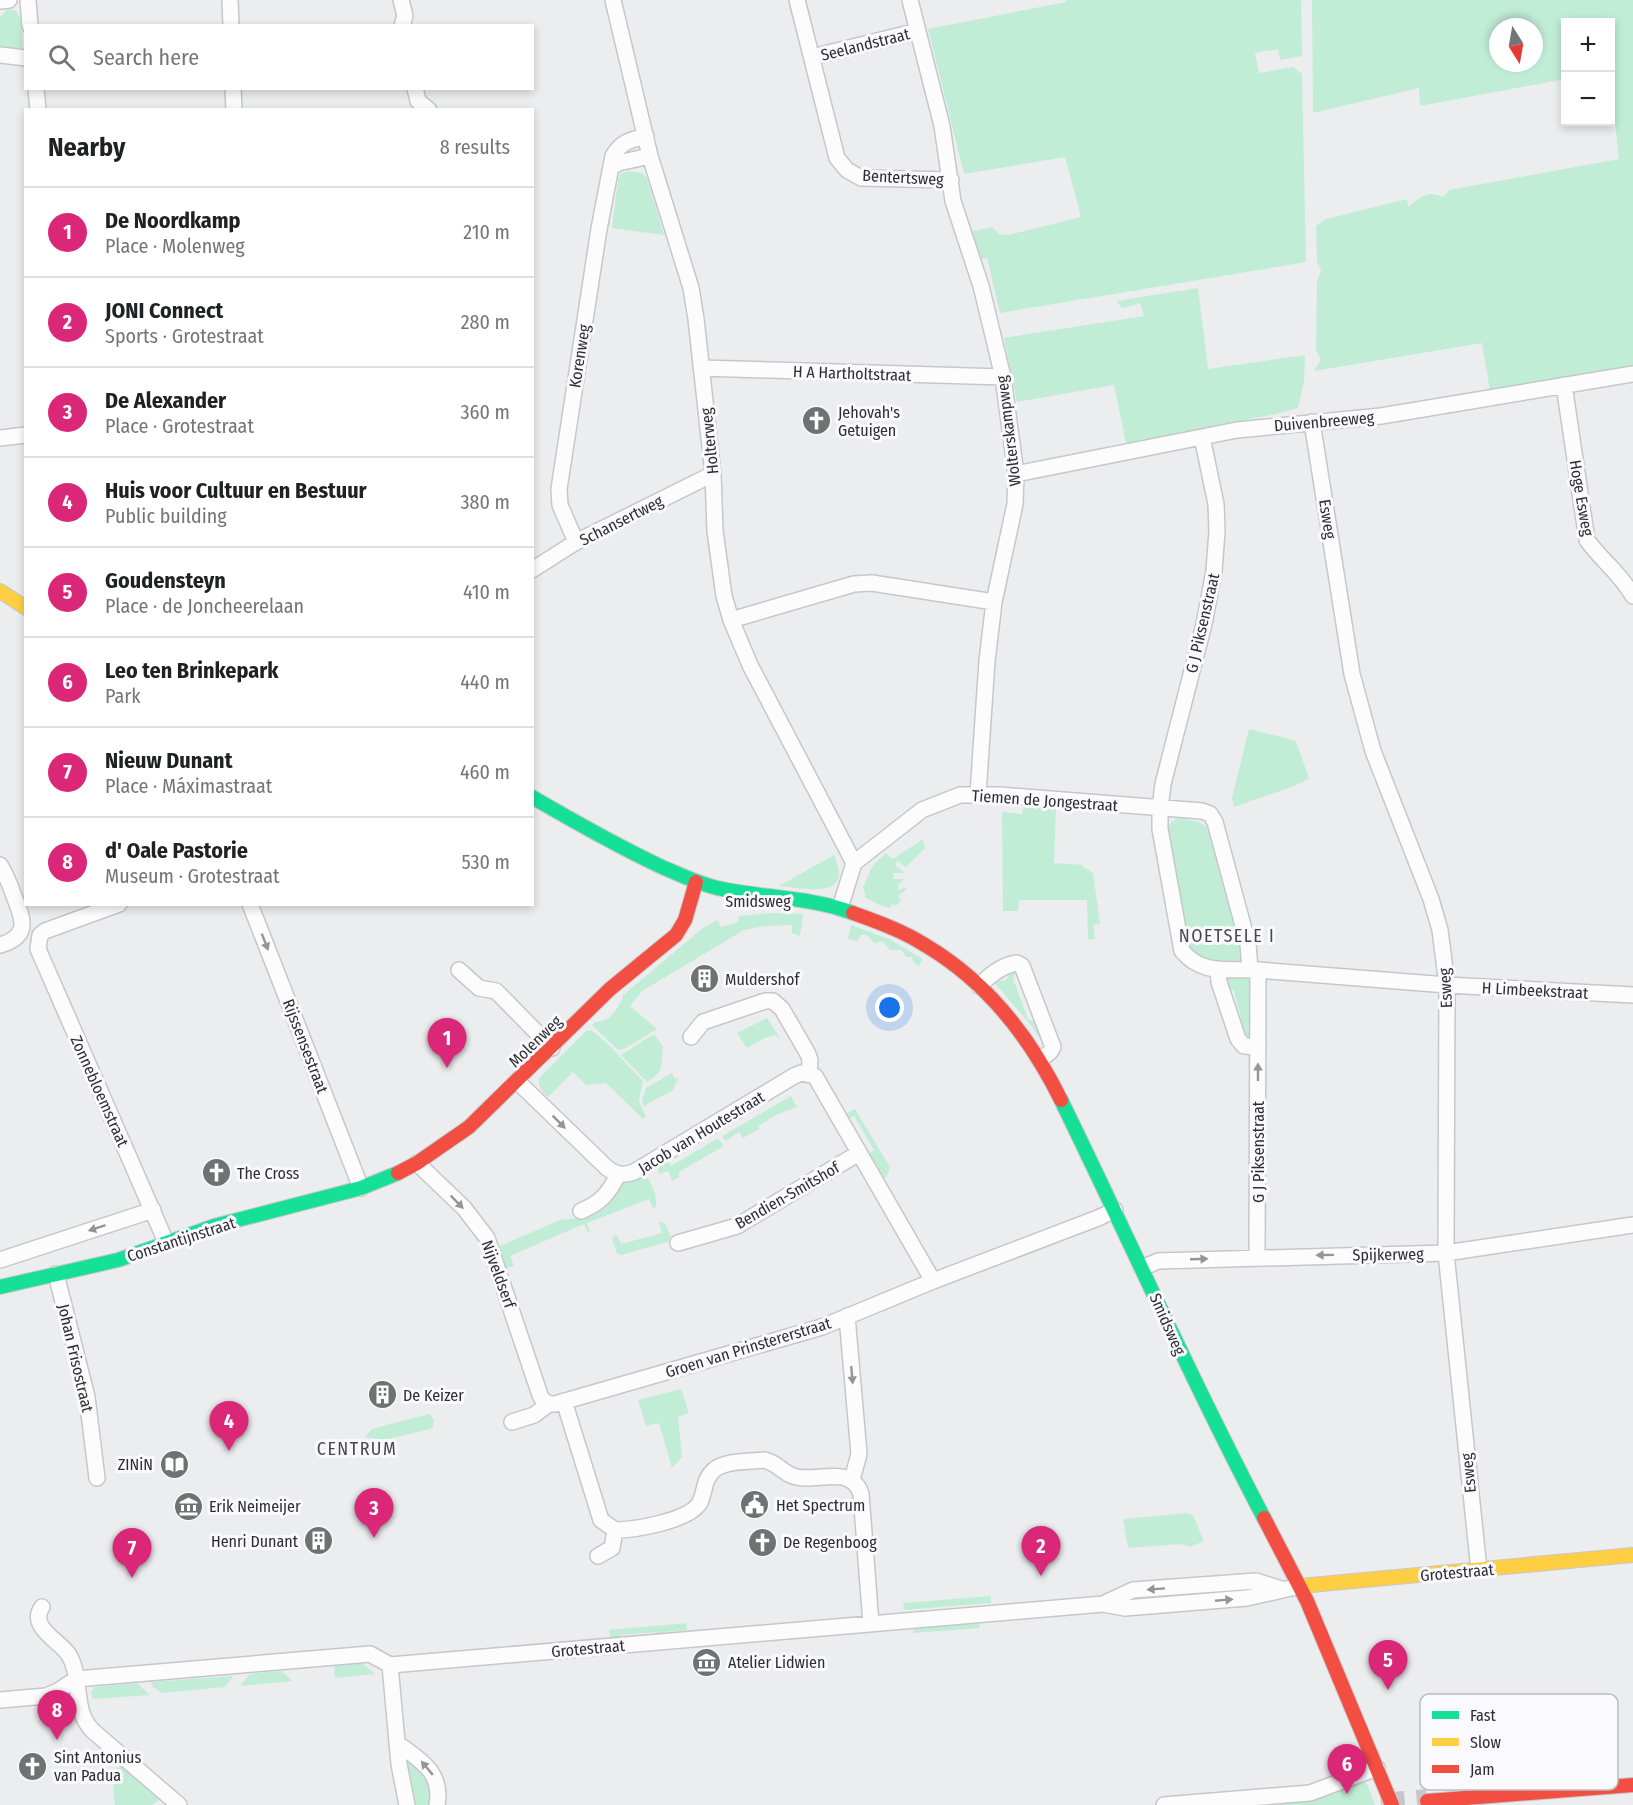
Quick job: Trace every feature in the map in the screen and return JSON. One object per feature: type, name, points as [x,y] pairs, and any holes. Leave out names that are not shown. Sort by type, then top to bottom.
[{"type":"main road","points":[[0,591],[24,607]]},
{"type":"main road","name":"Smidsweg","points":[[534,798],[684,888]]},
{"type":"main road","name":"Smidsweg","points":[[618,847],[643,869],[684,888],[722,889],[806,901],[840,908],[886,924],[948,960],[1001,1007],[1040,1060],[1115,1210],[1214,1424],[1300,1586],[1392,1805]]},
{"type":"main road","name":"Molenweg","points":[[361,1188],[417,1163],[469,1127],[610,989],[676,934],[685,920],[684,888]]},
{"type":"main road","name":"Constantijnstraat","points":[[4,1286],[117,1260],[214,1226],[361,1188]]},
{"type":"main road","name":"Grotestraat","points":[[1300,1586],[1633,1556]]},
{"type":"main road","points":[[1618,1786],[1633,1785]]},
{"type":"main road","points":[[1427,1801],[1569,1790]]},
{"type":"main road","points":[[1541,1805],[1633,1798]]},
{"type":"street","points":[[0,2],[9,0]]},
{"type":"street","points":[[28,0],[30,24]]},
{"type":"street","points":[[230,0],[231,24]]},
{"type":"street","points":[[401,0],[405,16],[403,24]]},
{"type":"street","name":"Holterweg","points":[[613,0],[651,156],[691,288],[713,474],[715,531],[724,596],[731,620],[750,665],[854,863]]},
{"type":"street","name":"Bentertsweg","points":[[797,0],[837,158],[847,170],[861,178],[951,180],[942,126],[918,31]]},
{"type":"street","points":[[910,0],[918,31]]},
{"type":"street","name":"Seelandstraat","points":[[812,57],[918,31]]},
{"type":"street","points":[[0,56],[24,58]]},
{"type":"street","points":[[36,90],[38,108]]},
{"type":"street","points":[[233,90],[234,108]]},
{"type":"street","points":[[415,90],[418,101],[427,108]]},
{"type":"street","name":"Korenweg","points":[[576,543],[560,505],[559,489],[599,229],[613,156],[619,146],[629,140],[646,136]]},
{"type":"street","points":[[612,167],[618,163],[651,156]]},
{"type":"street","name":"Wolterskampweg","points":[[951,180],[953,201],[981,286],[1003,377],[1016,474],[1015,504],[994,602],[987,661],[978,794]]},
{"type":"street","name":"H A Hartholtstraat","points":[[701,368],[1003,377]]},
{"type":"street","name":"Duivenbreeweg","points":[[1016,474],[1238,430],[1381,416],[1633,374]]},
{"type":"street","name":"Hoge Esweg","points":[[1564,385],[1587,540],[1595,552],[1625,582],[1633,596]]},
{"type":"street","name":"Esweg","points":[[1312,422],[1352,674],[1373,751],[1431,899],[1440,930],[1447,985],[1446,1252],[1479,1570]]},
{"type":"street","points":[[0,438],[24,435]]},
{"type":"street","name":"G J Piksenstraat","points":[[1202,437],[1216,504],[1217,531],[1214,571],[1204,624],[1163,784],[1160,828],[1182,951],[1191,961],[1202,967],[1254,970]]},
{"type":"street","name":"Schansertweg","points":[[534,569],[576,543],[713,474]]},
{"type":"street","points":[[731,620],[854,584],[872,583],[994,602]]},
{"type":"street","name":"Tiemen de Jongestraat","points":[[854,863],[922,810],[960,795],[978,794],[1160,808]]},
{"type":"street","name":"G J Piksenstraat","points":[[1160,808],[1202,811],[1210,814],[1215,822],[1254,970],[1258,1047],[1257,1257]]},
{"type":"street","points":[[840,908],[854,863]]},
{"type":"street","points":[[0,865],[22,916],[21,930],[15,939],[0,945]]},
{"type":"street","name":"Zonnebloemstraat","points":[[114,906],[45,931],[40,935],[38,949],[166,1242]]},
{"type":"street","name":"Rijssensestraat","points":[[251,906],[361,1188]]},
{"type":"street","points":[[979,986],[993,973],[1011,963],[1022,966],[1053,1047],[1040,1060]]},
{"type":"street","points":[[1218,969],[1219,982],[1238,1039],[1244,1046],[1258,1047]]},
{"type":"street","points":[[459,970],[479,988],[496,991],[552,1048]]},
{"type":"street","name":"H Limbeekstraat","points":[[1254,970],[1447,985],[1633,995]]},
{"type":"street","points":[[692,1037],[703,1022],[765,1001],[773,1001],[782,1009],[808,1054],[809,1073],[820,1082],[933,1281]]},
{"type":"street","name":"Jacob van Houtestraat","points":[[517,1081],[607,1168],[618,1174],[633,1172],[794,1076],[809,1073]]},
{"type":"street","name":"Bendien-Smitshof","points":[[678,1243],[736,1226],[860,1153]]},
{"type":"street","name":"Nijveldserf","points":[[417,1163],[464,1208],[487,1238],[540,1395],[542,1399],[556,1402],[601,1520],[615,1530]]},
{"type":"street","points":[[580,1211],[594,1205],[607,1195],[618,1174]]},
{"type":"street","points":[[4,1286],[0,1260],[153,1210]]},
{"type":"street","name":"Groen van Prinstererstraat","points":[[512,1422],[534,1415],[556,1402],[822,1327],[1115,1210]]},
{"type":"street","name":"Spijkerweg","points":[[1142,1268],[1158,1261],[1446,1252],[1633,1225]]},
{"type":"street","name":"Johan Frisostraat","points":[[56,1274],[87,1397],[97,1478]]},
{"type":"street","points":[[847,1316],[859,1454],[852,1480]]},
{"type":"street","points":[[598,1557],[612,1548],[615,1530],[644,1527],[692,1511],[701,1499],[705,1481],[714,1469],[722,1465],[764,1460],[771,1461],[795,1477],[838,1477],[852,1480],[861,1494],[871,1624]]},
{"type":"street","name":"Grotestraat","points":[[1103,1604],[1133,1590],[1256,1581],[1282,1589]]},
{"type":"street","points":[[1195,1586],[1197,1602]]},
{"type":"street","name":"Grotestraat","points":[[0,1700],[46,1696],[76,1679],[370,1654],[390,1665],[1103,1604],[1125,1608],[1247,1598],[1300,1586]]},
{"type":"street","points":[[42,1607],[38,1618],[41,1626],[70,1657],[81,1712],[88,1727],[179,1805]]},
{"type":"street","points":[[390,1665],[396,1743],[407,1805]]},
{"type":"street","points":[[396,1743],[430,1768],[437,1788],[437,1805]]},
{"type":"street","points":[[1164,1805],[1310,1793],[1377,1768]]},
{"type":"green space","points":[[1066,0],[1301,0],[1302,56],[1280,60],[1278,49],[1255,53],[1259,73],[1293,67],[1302,74],[1306,262],[1000,313],[987,258],[977,260],[969,236],[974,231],[992,227],[999,234],[1008,235],[1081,217],[1065,157],[964,174],[928,29],[1066,2]]},
{"type":"green space","points":[[1312,0],[1633,0],[1633,367],[1490,391],[1482,343],[1314,371],[1321,360],[1316,351],[1317,281],[1321,270],[1317,262],[1316,226],[1326,219],[1407,199],[1408,207],[1429,194],[1443,197],[1449,190],[1619,159],[1615,124],[1615,18],[1561,18],[1561,80],[1420,106],[1419,88],[1313,113]]},
{"type":"green space","points":[[7,9],[16,11],[21,18],[23,54],[0,52],[0,17]]},
{"type":"green space","points":[[628,171],[642,173],[647,178],[664,235],[612,228],[618,181],[620,174]]},
{"type":"green space","points":[[1198,288],[1208,369],[1305,355],[1304,382],[1298,408],[1126,443],[1114,385],[1017,402],[1004,338],[1144,316],[1140,303],[1124,308],[1117,301]]},
{"type":"green space","points":[[1249,729],[1296,741],[1309,779],[1234,807],[1232,798]]},
{"type":"green space","points":[[1024,805],[1056,808],[1054,863],[1083,865],[1093,873],[1100,924],[1093,925],[1095,939],[1088,939],[1087,900],[1019,900],[1018,911],[1003,911],[1002,812],[1022,814]]},
{"type":"green space","points":[[1178,818],[1192,820],[1206,826],[1215,843],[1243,957],[1237,965],[1203,962],[1185,947],[1167,831],[1171,822]]},
{"type":"green space","points":[[923,839],[925,848],[906,867],[898,861],[895,865],[905,873],[893,873],[894,879],[904,879],[898,885],[899,890],[905,887],[907,889],[898,896],[901,900],[896,906],[893,904],[889,908],[866,898],[863,887],[873,865],[886,853],[893,859]]},
{"type":"green space","points":[[834,855],[839,870],[838,880],[832,886],[813,889],[779,886]]},
{"type":"green space","points":[[774,913],[803,914],[800,936],[792,933],[792,925],[744,930],[642,991],[630,1006],[657,1029],[626,1048],[618,1050],[592,1025],[611,1016],[619,1006],[623,995],[703,928],[717,920],[721,927],[738,922],[739,916]]},
{"type":"green space","points":[[851,925],[889,939],[923,959],[919,966],[914,963],[912,957],[906,957],[902,950],[890,950],[882,941],[874,943],[867,935],[861,935],[857,941],[848,939]]},
{"type":"green space","points":[[1014,968],[1020,975],[1015,973],[1013,979],[1028,1019],[1041,1025],[1046,1047],[1030,1024],[992,980],[1007,979]]},
{"type":"green space","points":[[1224,977],[1248,979],[1251,982],[1253,1037],[1245,1037],[1241,1031],[1243,1027],[1234,991],[1228,988]]},
{"type":"green space","points":[[767,1018],[780,1038],[776,1035],[765,1038],[747,1048],[737,1033]]},
{"type":"green space","points":[[591,1030],[643,1081],[639,1101],[646,1117],[643,1119],[606,1083],[586,1085],[573,1072],[548,1097],[540,1088],[540,1077],[586,1031]]},
{"type":"green space","points":[[654,1034],[663,1047],[662,1064],[659,1072],[647,1082],[621,1055]]},
{"type":"green space","points":[[672,1073],[675,1079],[678,1078],[673,1090],[644,1106],[642,1100],[646,1088]]},
{"type":"green space","points":[[791,1096],[797,1107],[778,1114],[743,1138],[739,1132],[725,1141],[722,1136]]},
{"type":"green space","points":[[855,1109],[890,1167],[887,1176],[883,1178],[875,1164],[869,1162],[865,1156],[874,1150],[854,1116],[844,1121],[845,1114]]},
{"type":"green space","points":[[718,1138],[724,1146],[679,1172],[679,1177],[672,1181],[668,1171],[659,1174],[657,1166],[665,1158],[671,1166]]},
{"type":"green space","points":[[644,1174],[653,1189],[656,1207],[653,1208],[649,1199],[587,1223],[590,1233],[584,1224],[510,1256],[514,1266],[504,1267],[500,1246],[560,1220],[578,1218],[600,1209],[621,1181]]},
{"type":"green space","points":[[659,1222],[665,1223],[671,1237],[668,1242],[621,1255],[617,1253],[612,1239],[614,1236],[617,1235],[621,1244],[662,1233]]},
{"type":"green space","points":[[681,1389],[689,1413],[678,1417],[682,1457],[672,1468],[659,1423],[646,1426],[638,1400]]},
{"type":"green space","points":[[429,1414],[434,1420],[433,1428],[385,1440],[365,1437],[372,1429]]},
{"type":"green space","points":[[1187,1513],[1193,1515],[1204,1541],[1190,1547],[1180,1544],[1128,1548],[1123,1519]]},
{"type":"green space","points":[[991,1596],[991,1603],[904,1610],[903,1603]]},
{"type":"green space","points":[[686,1623],[687,1630],[663,1632],[663,1636],[656,1637],[656,1632],[620,1635],[620,1640],[611,1640],[609,1630]]},
{"type":"green space","points":[[979,1623],[980,1628],[913,1633],[916,1627]]},
{"type":"green space","points":[[359,1661],[375,1674],[335,1678],[334,1663]]},
{"type":"green space","points":[[281,1671],[293,1681],[240,1686],[250,1674]]},
{"type":"green space","points":[[232,1676],[225,1687],[161,1693],[152,1686],[151,1682]]},
{"type":"green space","points":[[137,1683],[150,1695],[92,1698],[91,1692],[95,1687]]},
{"type":"green space","points":[[404,1759],[418,1764],[423,1769],[430,1790],[430,1805],[411,1805]]},
{"type":"green space","points":[[122,1765],[163,1797],[152,1805],[115,1805],[113,1786],[117,1769]]},
{"type":"green space","points":[[1356,1782],[1367,1784],[1375,1805],[1214,1805]]},
{"type":"tunnel","points":[[1381,1805],[1427,1801]]},
{"type":"traffic: fast","points":[[534,798],[629,851],[699,882],[738,892],[821,904],[853,913]]},
{"type":"traffic: fast","points":[[1061,1100],[1186,1362],[1264,1518]]},
{"type":"traffic: fast","points":[[0,1287],[118,1260],[214,1226],[361,1188],[398,1173]]},
{"type":"traffic: slow","points":[[0,591],[24,607]]},
{"type":"traffic: slow","points":[[1300,1586],[1633,1555]]},
{"type":"traffic: jam","points":[[398,1173],[417,1163],[469,1127],[610,989],[676,935],[685,920],[696,882]]},
{"type":"traffic: jam","points":[[853,913],[917,940],[947,959],[987,993],[1035,1054],[1061,1100]]},
{"type":"traffic: jam","points":[[1264,1518],[1307,1601],[1392,1805]]},
{"type":"traffic: jam","points":[[1618,1786],[1633,1785]]},
{"type":"traffic: jam","points":[[1427,1801],[1569,1790]]},
{"type":"place","name":"Jehovah's Getuigen","points":[[817,421]]},
{"type":"place","name":"Muldershof","points":[[704,979]]},
{"type":"place","name":"De Noordkamp","points":[[447,1068]]},
{"type":"place","name":"The Cross","points":[[216,1173]]},
{"type":"place","name":"De Keizer","points":[[382,1395]]},
{"type":"place","name":"Huis voor Cultuur en Bestuur","points":[[229,1451]]},
{"type":"place","name":"ZINiN","points":[[174,1464]]},
{"type":"place","name":"Het Spectrum","points":[[755,1505]]},
{"type":"place","name":"Erik Neimeijer","points":[[188,1506]]},
{"type":"place","name":"De Alexander","points":[[374,1538]]},
{"type":"place","name":"Henri Dunant","points":[[319,1541]]},
{"type":"place","name":"De Regenboog","points":[[762,1542]]},
{"type":"place","name":"JONI Connect","points":[[1041,1576]]},
{"type":"place","name":"Nieuw Dunant","points":[[132,1578]]},
{"type":"place","name":"Atelier Lidwien","points":[[707,1662]]},
{"type":"place","name":"Goudensteyn","points":[[1388,1690]]},
{"type":"place","name":"d' Oale Pastorie","points":[[57,1740]]},
{"type":"place","name":"Sint Antonius van Padua","points":[[33,1766]]},
{"type":"place","name":"Leo ten Brinkepark","points":[[1347,1794]]},
{"type":"district","name":"NOETSELE I","points":[[1227,936]]},
{"type":"district","name":"CENTRUM","points":[[357,1449]]}]
